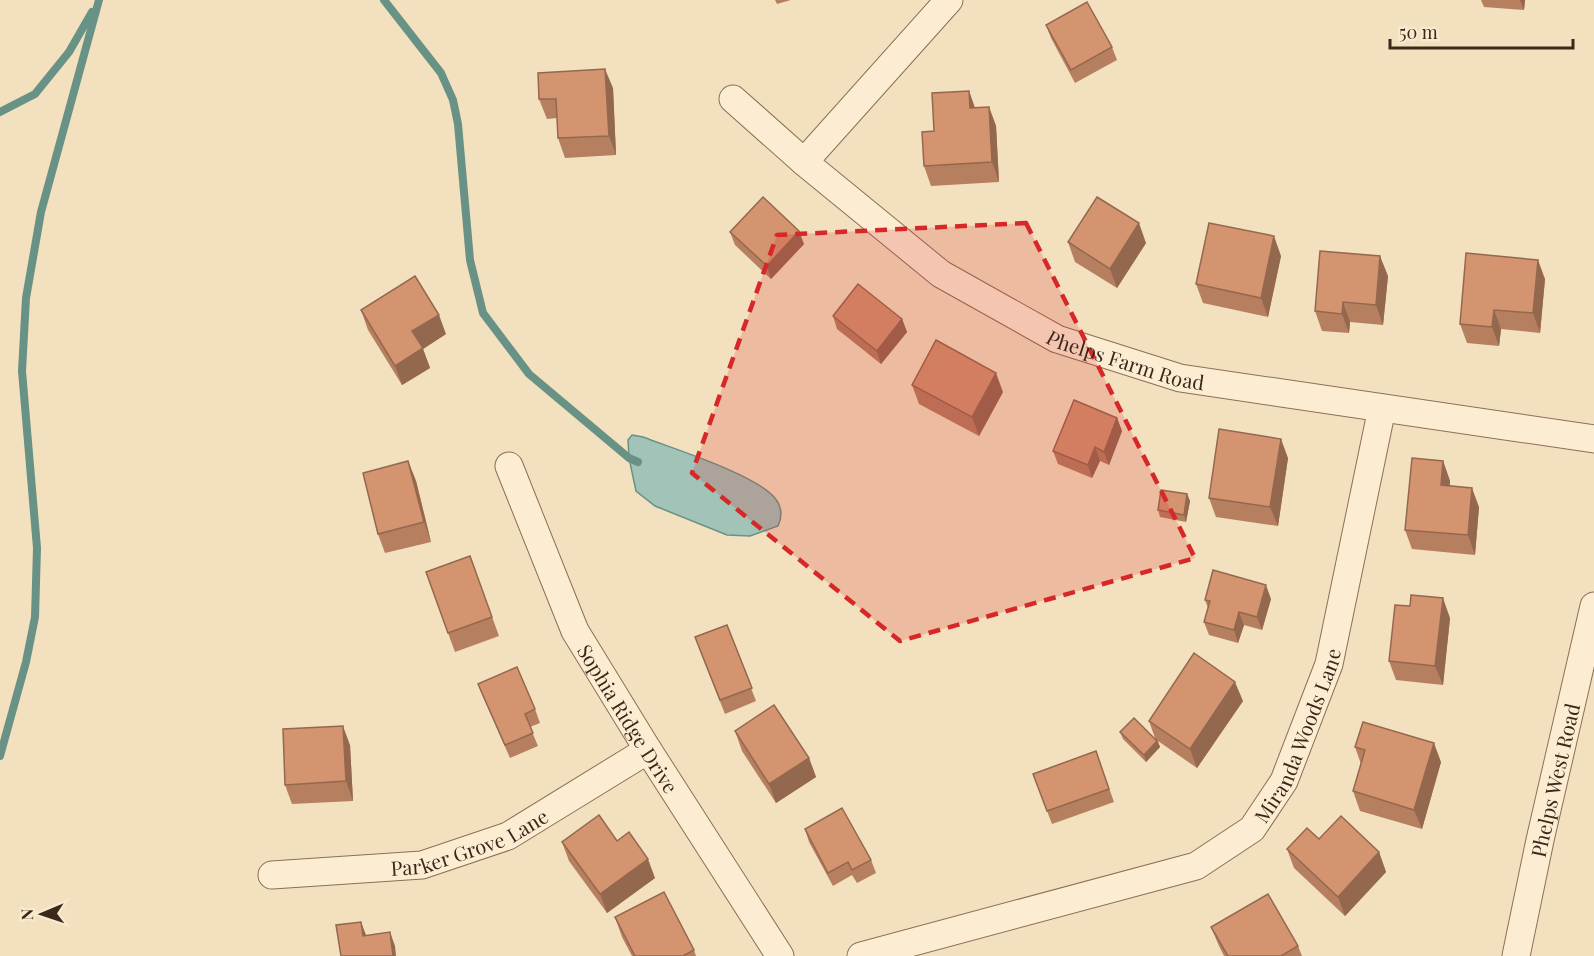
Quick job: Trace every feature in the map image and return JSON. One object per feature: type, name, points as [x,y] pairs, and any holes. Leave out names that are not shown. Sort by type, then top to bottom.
[{"type":"street","points":[[804,162],[949,0]]},
{"type":"street","name":"Phelps Farm Road","points":[[733,99],[804,162],[941,274],[1057,339],[1180,378],[1594,439]]},
{"type":"street","name":"Miranda Woods Lane","points":[[861,956],[1196,866],[1252,829],[1284,781],[1329,664],[1382,408]]},
{"type":"street","name":"Sophia Ridge Drive","points":[[509,466],[575,631],[780,956]]},
{"type":"street","name":"Phelps West Road","points":[[1516,956],[1540,840],[1594,606]]},
{"type":"street","name":"Parker Grove Lane","points":[[272,875],[422,865],[508,836],[648,750]]},
{"type":"highlighted area","points":[[1026,223],[1195,558],[900,641],[692,473],[777,235]]},
{"type":"water","points":[[632,435],[713,463],[764,488],[779,504],[781,518],[778,526],[750,536],[727,535],[655,506],[636,491],[629,458],[628,440]]},
{"type":"building","points":[[1087,2],[1112,47],[1071,70],[1046,25]]},
{"type":"building","points":[[605,69],[609,136],[558,138],[556,99],[539,99],[538,73]]},
{"type":"building","points":[[969,91],[970,108],[989,107],[992,162],[924,166],[922,132],[934,131],[932,93]]},
{"type":"building","points":[[763,197],[799,231],[767,266],[730,232]]},
{"type":"building","points":[[1097,197],[1139,223],[1110,269],[1068,242]]},
{"type":"building","points":[[1209,223],[1274,236],[1261,298],[1196,284]]},
{"type":"building","points":[[1320,251],[1380,256],[1376,305],[1343,302],[1342,314],[1315,311]]},
{"type":"building","points":[[1466,253],[1538,260],[1533,313],[1494,310],[1492,327],[1460,324]]},
{"type":"building","points":[[415,276],[439,315],[412,331],[423,348],[395,366],[361,310]]},
{"type":"building","points":[[858,284],[902,319],[877,351],[833,316]]},
{"type":"building","points":[[936,340],[996,373],[972,417],[912,385]]},
{"type":"building","points":[[1074,400],[1117,418],[1104,452],[1095,447],[1088,465],[1053,451]]},
{"type":"building","points":[[1219,429],[1281,439],[1270,507],[1209,498]]},
{"type":"building","points":[[1412,458],[1443,461],[1441,485],[1472,488],[1468,535],[1405,530]]},
{"type":"building","points":[[408,461],[424,522],[378,534],[363,473]]},
{"type":"building","points":[[1161,490],[1187,494],[1184,515],[1158,510]]},
{"type":"building","points":[[470,556],[492,617],[448,633],[426,572]]},
{"type":"building","points":[[1213,570],[1266,585],[1257,617],[1239,612],[1234,630],[1204,622],[1210,601],[1205,600]]},
{"type":"building","points":[[1411,595],[1443,598],[1435,666],[1389,661],[1395,605],[1410,606]]},
{"type":"building","points":[[727,625],[752,688],[720,700],[695,637]]},
{"type":"building","points":[[1194,653],[1235,682],[1190,749],[1149,721]]},
{"type":"building","points":[[517,667],[535,709],[525,714],[533,733],[505,745],[478,684]]},
{"type":"building","points":[[774,705],[809,758],[769,784],[735,731]]},
{"type":"building","points":[[1134,718],[1157,741],[1144,755],[1120,732]]},
{"type":"building","points":[[1363,722],[1434,743],[1414,810],[1353,791],[1365,750],[1355,747]]},
{"type":"building","points":[[343,726],[346,781],[285,785],[283,729]]},
{"type":"building","points":[[1096,751],[1109,789],[1047,811],[1033,774]]},
{"type":"building","points":[[842,808],[871,860],[852,870],[848,862],[828,873],[805,829]]},
{"type":"building","points":[[599,815],[617,841],[629,832],[648,859],[600,894],[562,842]]},
{"type":"building","points":[[1341,816],[1379,852],[1338,897],[1287,849],[1307,828],[1319,839]]},
{"type":"building","points":[[664,892],[694,950],[683,956],[635,956],[615,917]]},
{"type":"building","points":[[1268,894],[1298,946],[1281,956],[1228,956],[1211,927]]},
{"type":"building","points":[[361,922],[363,936],[390,932],[393,956],[341,956],[336,925]]},
{"type":"waterway","points":[[0,756],[26,662],[35,617],[37,548],[22,371],[26,298],[41,212],[99,0]]},
{"type":"waterway","points":[[384,0],[441,73],[453,100],[458,124],[470,260],[483,313],[529,374],[629,458],[638,462]]},
{"type":"waterway","points":[[0,112],[35,94],[69,52],[92,12]]}]
